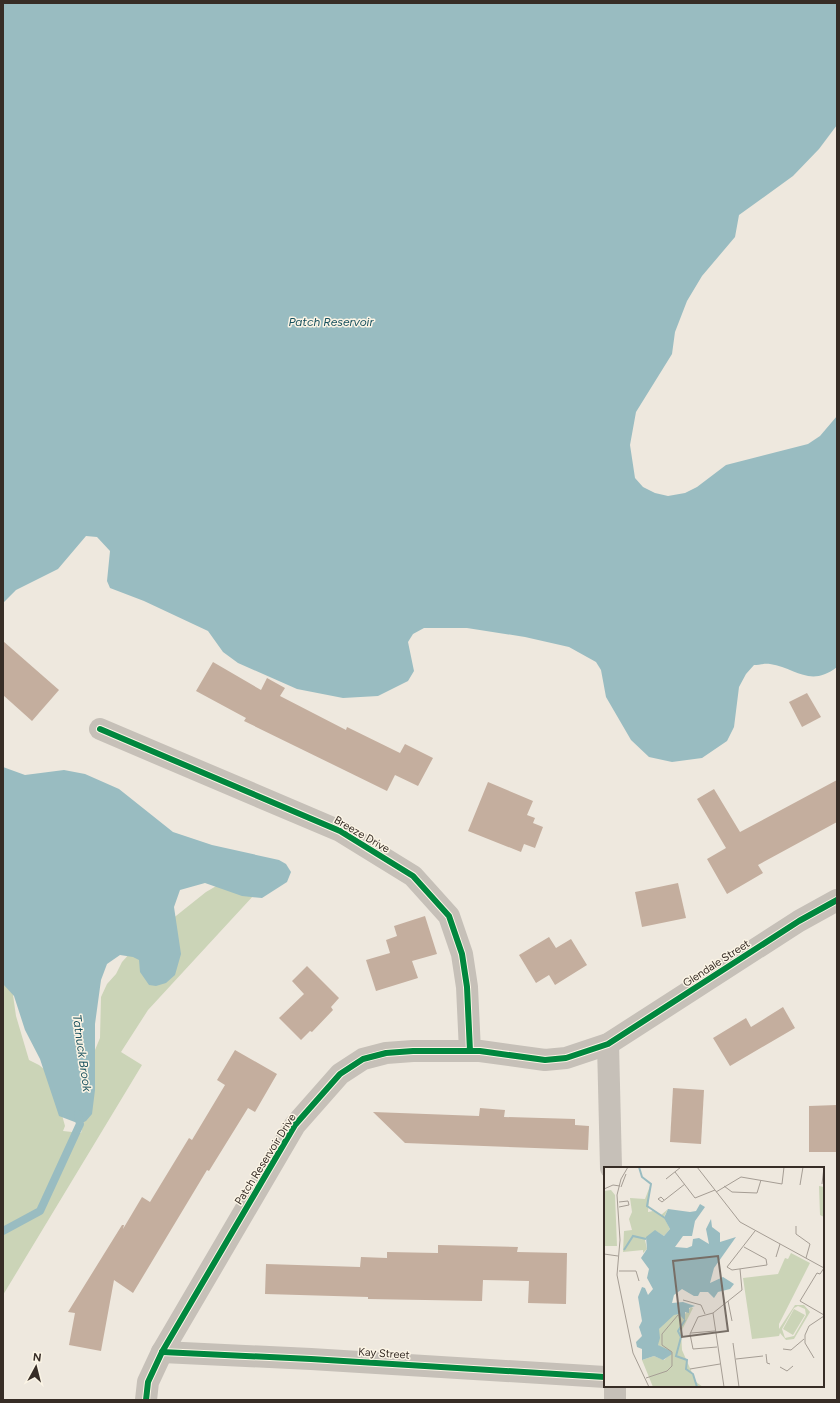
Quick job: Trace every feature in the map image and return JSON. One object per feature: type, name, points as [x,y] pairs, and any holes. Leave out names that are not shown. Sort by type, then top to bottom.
[{"type":"street","name":"Breeze Drive","points":[[100,729],[340,831],[413,876],[449,916],[462,954],[467,987],[470,1051]]},
{"type":"street","name":"Glendale Street","points":[[608,1044],[799,921],[837,900]]},
{"type":"street","name":"Patch Reservoir Drive","points":[[146,1400],[148,1382],[162,1352],[295,1125],[340,1074],[363,1060],[386,1053],[413,1051],[480,1051],[545,1060],[566,1058],[608,1044]]},
{"type":"street","points":[[608,1044],[611,1167]]},
{"type":"street","name":"Kay Street","points":[[162,1352],[311,1359],[604,1377]]},
{"type":"street","points":[[615,1387],[615,1400]]},
{"type":"green space","points":[[218,885],[254,895],[148,1010],[121,1052],[142,1065],[3,1295],[3,980],[12,988],[16,1016],[29,1060],[39,1065],[51,1075],[65,1126],[63,1131],[81,1133],[86,1113],[95,1050],[100,1038],[101,997],[107,984],[116,974],[122,962],[132,951],[206,892]]},
{"type":"water","name":"Patch Reservoir","points":[[3,3],[837,3],[837,125],[819,149],[793,176],[739,215],[735,237],[702,276],[687,301],[675,332],[672,354],[636,412],[630,445],[635,478],[643,487],[655,493],[668,496],[685,493],[697,487],[726,465],[808,444],[820,436],[837,416],[837,667],[819,676],[811,676],[803,675],[770,664],[754,665],[746,674],[739,687],[734,727],[727,741],[702,758],[672,762],[649,757],[631,740],[606,697],[601,670],[596,662],[569,647],[525,637],[467,628],[424,628],[413,634],[408,642],[414,671],[408,681],[378,696],[343,698],[297,689],[238,663],[223,652],[208,631],[144,601],[110,588],[107,581],[110,551],[97,537],[86,536],[58,569],[16,590],[3,603]]},
{"type":"water","points":[[3,767],[25,775],[64,770],[85,774],[119,789],[173,832],[212,845],[279,860],[286,864],[291,872],[287,882],[262,898],[242,896],[205,883],[180,890],[174,907],[181,954],[175,975],[166,983],[156,986],[149,985],[140,972],[139,960],[133,957],[120,955],[107,964],[101,980],[95,1024],[95,1090],[92,1114],[86,1121],[80,1124],[59,1116],[40,1059],[25,1030],[14,996],[3,984]]},
{"type":"building","points":[[3,641],[59,690],[32,721],[3,695]]},
{"type":"building","points":[[213,662],[261,690],[267,678],[285,688],[280,696],[346,730],[347,727],[400,753],[405,744],[433,758],[418,786],[395,775],[387,791],[244,721],[246,718],[196,691]]},
{"type":"building","points":[[807,693],[821,717],[802,727],[789,702]]},
{"type":"building","points":[[837,780],[837,822],[758,865],[763,873],[727,894],[707,859],[726,848],[697,799],[714,789],[740,832]]},
{"type":"building","points":[[488,782],[533,801],[527,815],[535,818],[533,823],[543,827],[535,848],[524,844],[521,852],[468,831]]},
{"type":"building","points":[[678,883],[686,918],[642,927],[635,892]]},
{"type":"building","points":[[425,916],[437,954],[412,961],[418,978],[376,991],[366,960],[390,953],[386,940],[397,936],[394,926]]},
{"type":"building","points":[[549,937],[556,948],[571,939],[587,965],[555,985],[549,975],[536,983],[519,955]]},
{"type":"building","points":[[307,966],[339,998],[331,1007],[333,1010],[312,1032],[310,1031],[301,1040],[279,1018],[304,994],[292,981]]},
{"type":"building","points":[[783,1007],[795,1028],[730,1066],[713,1038],[746,1018],[751,1027]]},
{"type":"building","points":[[235,1050],[277,1074],[255,1112],[248,1108],[209,1171],[207,1170],[133,1293],[114,1280],[101,1351],[69,1345],[75,1313],[68,1312],[122,1225],[124,1225],[123,1229],[142,1197],[150,1202],[189,1138],[192,1140],[225,1085],[217,1080]]},
{"type":"building","points":[[673,1088],[704,1090],[701,1144],[670,1142]]},
{"type":"building","points":[[837,1105],[837,1152],[809,1152],[809,1106]]},
{"type":"building","points":[[480,1108],[505,1110],[504,1117],[575,1119],[575,1125],[589,1126],[588,1150],[405,1143],[373,1112],[479,1116]]},
{"type":"building","points":[[438,1245],[518,1247],[517,1252],[567,1253],[566,1304],[528,1303],[529,1281],[483,1280],[482,1301],[368,1299],[368,1297],[265,1294],[266,1264],[360,1267],[361,1257],[387,1258],[387,1252],[438,1253]]},
{"type":"waterway","name":"Tatnuck Brook","points":[[3,1231],[40,1211],[80,1124],[78,1114]]},
{"type":"cycle path","points":[[100,729],[340,831],[413,876],[449,916],[462,954],[467,987],[470,1051]]},
{"type":"cycle path","points":[[146,1400],[148,1382],[162,1352],[295,1125],[340,1074],[363,1059],[386,1053],[413,1051],[480,1051],[545,1060],[566,1058],[608,1044],[799,921],[837,900]]},
{"type":"cycle path","points":[[162,1352],[311,1359],[604,1377]]}]
